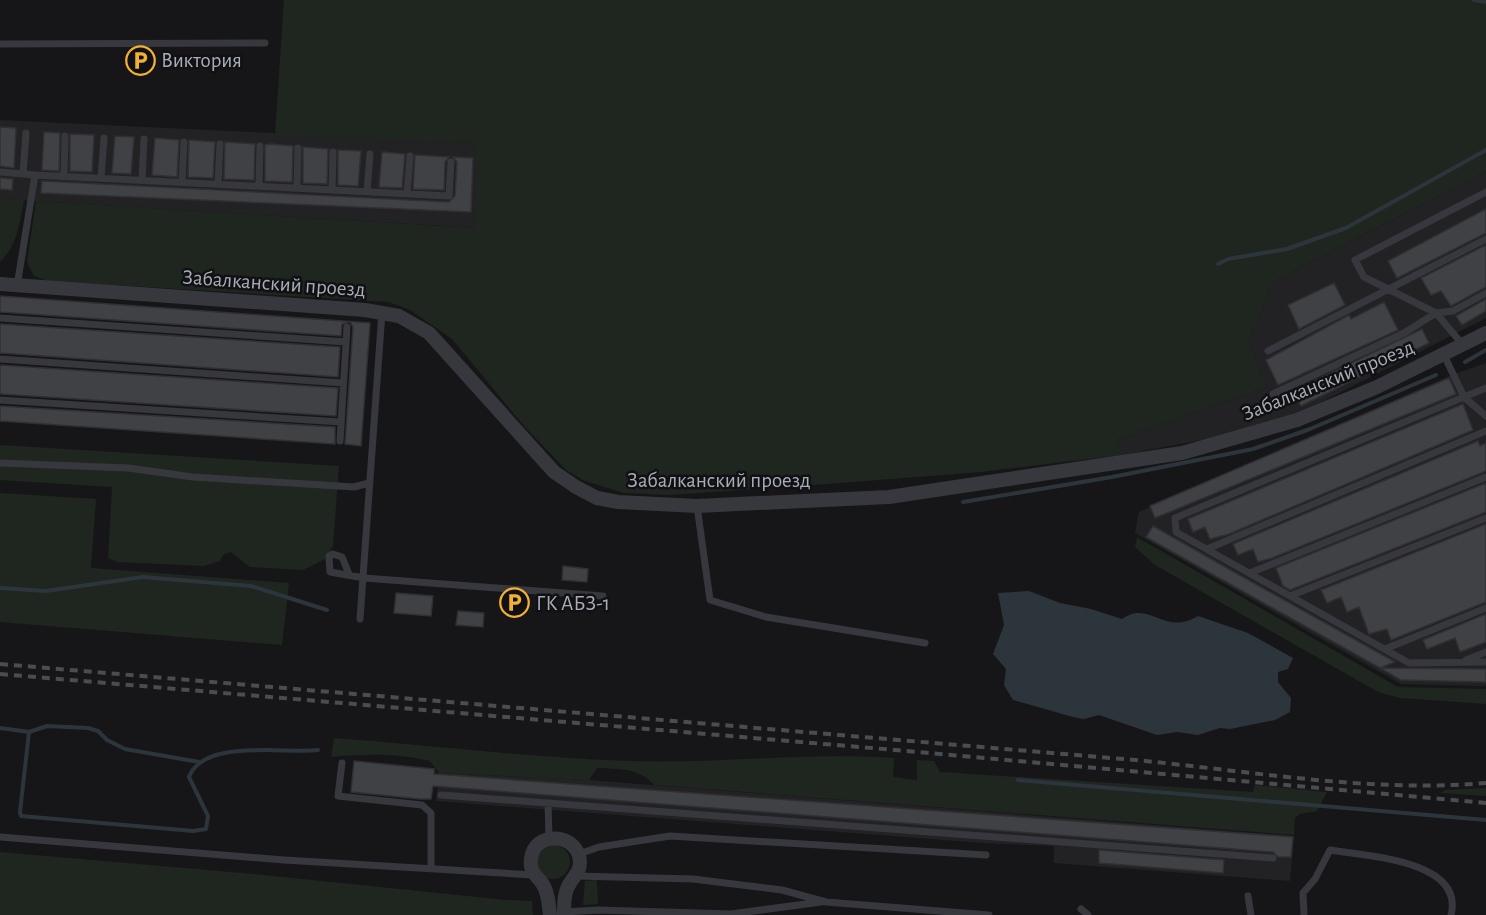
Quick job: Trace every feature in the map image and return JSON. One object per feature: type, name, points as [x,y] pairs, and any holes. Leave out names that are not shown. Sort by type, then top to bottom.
[{"type":"street","name":"Забалканский проезд","points":[[0,284],[382,312],[399,316],[429,333],[450,353],[554,472],[576,487],[597,498],[618,502],[697,506],[889,497],[1182,453],[1297,420],[1377,387],[1486,333]]},
{"type":"street","points":[[550,915],[543,884],[531,868],[532,853],[536,846],[549,838],[570,842],[579,854],[579,869],[565,893],[564,914]]},
{"type":"lane","points":[[0,44],[265,43]]},
{"type":"lane","points":[[23,174],[26,133]]},
{"type":"lane","points":[[64,176],[65,136]]},
{"type":"lane","points":[[101,178],[104,138]]},
{"type":"lane","points":[[142,180],[144,139]]},
{"type":"lane","points":[[182,182],[184,142]]},
{"type":"lane","points":[[218,184],[220,144]]},
{"type":"lane","points":[[259,186],[260,146]]},
{"type":"lane","points":[[297,188],[298,148]]},
{"type":"lane","points":[[332,190],[333,152]]},
{"type":"lane","points":[[367,192],[370,154]]},
{"type":"lane","points":[[407,194],[410,156]]},
{"type":"lane","points":[[0,172],[449,196],[451,162]]},
{"type":"lane","points":[[17,286],[35,175]]},
{"type":"lane","points":[[1463,345],[1436,313],[1364,277],[1355,260],[1486,192]]},
{"type":"lane","points":[[1268,351],[1486,239]]},
{"type":"lane","points":[[1273,394],[1404,333],[1436,313],[1453,311],[1486,293]]},
{"type":"lane","points":[[360,619],[382,312]]},
{"type":"lane","points":[[0,318],[346,342]]},
{"type":"lane","points":[[340,441],[347,327]]},
{"type":"lane","points":[[1444,355],[1464,397],[1486,416]]},
{"type":"lane","points":[[0,359],[343,384]]},
{"type":"lane","points":[[1486,388],[1175,518],[1176,532],[1409,663],[1486,662]]},
{"type":"lane","points":[[0,400],[341,422]]},
{"type":"lane","points":[[1207,549],[1486,430]]},
{"type":"lane","points":[[0,463],[128,468],[193,477],[331,486],[354,487],[369,483]]},
{"type":"lane","points":[[1250,573],[1486,477]]},
{"type":"lane","points":[[697,506],[711,600],[766,617],[925,643]]},
{"type":"lane","points":[[1290,596],[1486,518]]},
{"type":"lane","points":[[349,574],[364,578],[603,596]]},
{"type":"lane","points":[[1385,649],[1486,608]]},
{"type":"lane","points":[[1460,662],[1486,652]]},
{"type":"lane","points":[[342,763],[338,796],[422,805],[431,813],[431,868]]},
{"type":"lane","points":[[441,795],[1273,858]]},
{"type":"lane","points":[[548,803],[549,838]]},
{"type":"lane","points":[[579,854],[599,847],[670,836],[986,855]]},
{"type":"lane","points":[[0,837],[284,860],[534,875]]},
{"type":"lane","points":[[1304,915],[1303,893],[1315,879],[1330,850],[1402,862],[1430,872],[1444,882],[1452,896],[1451,915]]},
{"type":"lane","points":[[576,876],[693,879],[782,890],[826,902],[989,915]]},
{"type":"lane","points":[[1248,896],[1251,915]]},
{"type":"lane","points":[[564,914],[598,910],[731,914],[826,902]]},
{"type":"lane","points":[[1081,909],[1088,915]]},
{"type":"shaded area","points":[[284,0],[1486,0],[1486,171],[1273,282],[1249,342],[1267,387],[1117,440],[1122,455],[981,472],[827,484],[669,495],[624,493],[585,481],[566,470],[524,426],[452,339],[410,310],[389,302],[48,281],[34,276],[27,262],[36,201],[476,228],[476,143],[275,135]]},
{"type":"shaded area","points":[[0,120],[477,143],[476,228],[0,199]]},
{"type":"shaded area","points":[[1486,171],[1486,318],[1300,413],[1207,439],[1122,455],[1117,440],[1267,387],[1249,342],[1273,282]]},
{"type":"shaded area","points":[[0,199],[24,200],[14,241],[0,262]]},
{"type":"shaded area","points":[[1486,363],[1486,686],[1401,684],[1135,533],[1139,512],[1452,375]]},
{"type":"shaded area","points":[[0,445],[339,466],[333,546],[325,559],[303,570],[250,567],[231,552],[224,554],[220,561],[204,566],[117,562],[108,558],[112,487],[0,480]]},
{"type":"shaded area","points":[[0,493],[96,499],[91,568],[289,583],[282,645],[0,622]]},
{"type":"shaded area","points":[[1137,537],[1398,687],[1486,689],[1486,704],[1400,698],[1378,692],[1155,565],[1135,547]]},
{"type":"shaded area","points":[[1029,591],[1060,603],[1091,609],[1122,619],[1141,613],[1175,623],[1198,616],[1248,633],[1293,658],[1288,669],[1278,672],[1278,682],[1291,698],[1290,712],[1275,720],[1230,729],[1220,728],[1198,735],[1177,732],[1157,735],[1099,715],[1084,719],[1013,700],[1004,685],[1006,669],[993,654],[1004,625],[998,593]]},
{"type":"shaded area","points":[[334,738],[630,761],[828,756],[894,758],[893,777],[917,780],[917,760],[934,761],[940,772],[1253,792],[1255,785],[1327,792],[1317,811],[1300,814],[1295,818],[1294,835],[654,785],[636,772],[613,769],[597,768],[589,780],[439,773],[430,761],[417,758],[380,755],[331,757]]},
{"type":"shaded area","points":[[439,773],[589,780],[1294,836],[1290,881],[1054,863],[1054,846],[983,843],[436,801]]},
{"type":"shaded area","points":[[1486,788],[1486,796],[1440,793],[1446,790]]},
{"type":"shaded area","points":[[553,845],[565,850],[570,862],[565,874],[553,879],[541,874],[536,862],[541,850]]},
{"type":"shaded area","points":[[0,852],[532,901],[533,915],[0,915]]},
{"type":"shaded area","points":[[597,880],[598,904],[583,905],[585,881]]},
{"type":"building","points":[[0,127],[16,128],[14,168],[0,166]]},
{"type":"building","points":[[44,132],[60,133],[59,171],[42,170]]},
{"type":"building","points":[[70,134],[94,135],[92,172],[70,171]]},
{"type":"building","points":[[115,136],[134,137],[131,174],[112,173]]},
{"type":"building","points":[[155,138],[179,140],[177,177],[152,175]]},
{"type":"building","points":[[189,140],[215,142],[213,178],[188,177]]},
{"type":"building","points":[[225,142],[255,144],[254,180],[224,179]]},
{"type":"building","points":[[265,145],[293,146],[292,182],[265,181]]},
{"type":"building","points":[[303,147],[328,149],[327,184],[303,183]]},
{"type":"building","points":[[338,150],[361,151],[358,186],[338,185]]},
{"type":"building","points":[[382,152],[405,154],[402,188],[379,187]]},
{"type":"building","points":[[415,155],[449,157],[445,162],[444,190],[413,189]]},
{"type":"building","points":[[453,157],[473,158],[471,212],[41,193],[42,181],[449,202],[455,196],[457,162]]},
{"type":"building","points":[[0,178],[13,179],[12,190],[0,189]]},
{"type":"building","points":[[1486,209],[1486,233],[1397,278],[1388,261]]},
{"type":"building","points":[[1486,245],[1486,287],[1451,306],[1441,291],[1431,295],[1421,278]]},
{"type":"building","points":[[1334,283],[1345,305],[1299,329],[1288,305]]},
{"type":"building","points":[[0,296],[370,323],[361,446],[345,444],[353,327],[350,322],[342,324],[341,336],[0,312]]},
{"type":"building","points":[[1486,299],[1486,311],[1462,325],[1456,316]]},
{"type":"building","points":[[1384,302],[1398,330],[1278,385],[1266,360],[1349,315],[1351,319]]},
{"type":"building","points":[[0,324],[340,347],[338,377],[0,353]]},
{"type":"building","points":[[1422,329],[1429,343],[1301,406],[1293,391]]},
{"type":"building","points":[[0,365],[338,388],[336,416],[0,394]]},
{"type":"building","points":[[1449,378],[1456,394],[1155,518],[1150,506]]},
{"type":"building","points":[[1463,404],[1473,430],[1229,534],[1210,539],[1205,527],[1193,532],[1188,519]]},
{"type":"building","points":[[0,406],[335,427],[335,444],[0,421]]},
{"type":"building","points":[[1478,441],[1480,446],[1486,443],[1486,471],[1272,558],[1258,562],[1253,549],[1238,555],[1233,544]]},
{"type":"building","points":[[1486,483],[1486,512],[1290,590],[1283,586],[1276,568]]},
{"type":"building","points":[[1486,524],[1486,602],[1391,640],[1387,629],[1369,634],[1359,607],[1347,612],[1341,597],[1327,603],[1321,590]]},
{"type":"building","points":[[1153,526],[1395,662],[1380,668],[1146,537]]},
{"type":"building","points":[[563,566],[588,569],[587,582],[562,580]]},
{"type":"building","points":[[396,593],[433,596],[431,616],[394,613]]},
{"type":"building","points":[[458,611],[484,613],[483,627],[456,625]]},
{"type":"building","points":[[1486,614],[1486,642],[1460,652],[1455,638],[1427,649],[1423,640]]},
{"type":"building","points":[[1380,668],[1486,669],[1486,682],[1401,680]]},
{"type":"building","points":[[354,761],[434,769],[434,774],[1293,837],[1291,857],[1278,857],[1273,852],[433,786],[431,799],[420,799],[351,792]]},
{"type":"building","points":[[1099,850],[1224,860],[1223,873],[1099,863]]},
{"type":"waterway","points":[[1474,0],[1486,2]]},
{"type":"waterway","points":[[1218,264],[1228,259],[1287,249],[1346,228],[1486,150]]},
{"type":"waterway","points":[[1465,362],[1486,350]]},
{"type":"waterway","points":[[963,502],[1112,477],[1253,449],[1310,429],[1436,375]]},
{"type":"waterway","points":[[0,588],[46,591],[143,577],[251,586],[327,610]]},
{"type":"waterway","points":[[0,728],[29,732],[47,726],[88,728],[98,731],[107,740],[125,749],[199,762]]},
{"type":"waterway","points":[[29,732],[21,816],[193,831],[206,829],[208,816],[189,777],[197,765],[227,752],[318,750]]},
{"type":"waterway","points":[[1018,780],[1486,820]]},
{"type":"railway","points":[[0,664],[1135,760],[1355,783],[1399,785],[1486,783]]},
{"type":"railway","points":[[0,674],[1486,803]]},
{"type":"place","name":"Виктория","points":[[140,60]]},
{"type":"place","name":"ГК АБЗ-1","points":[[515,603]]}]
